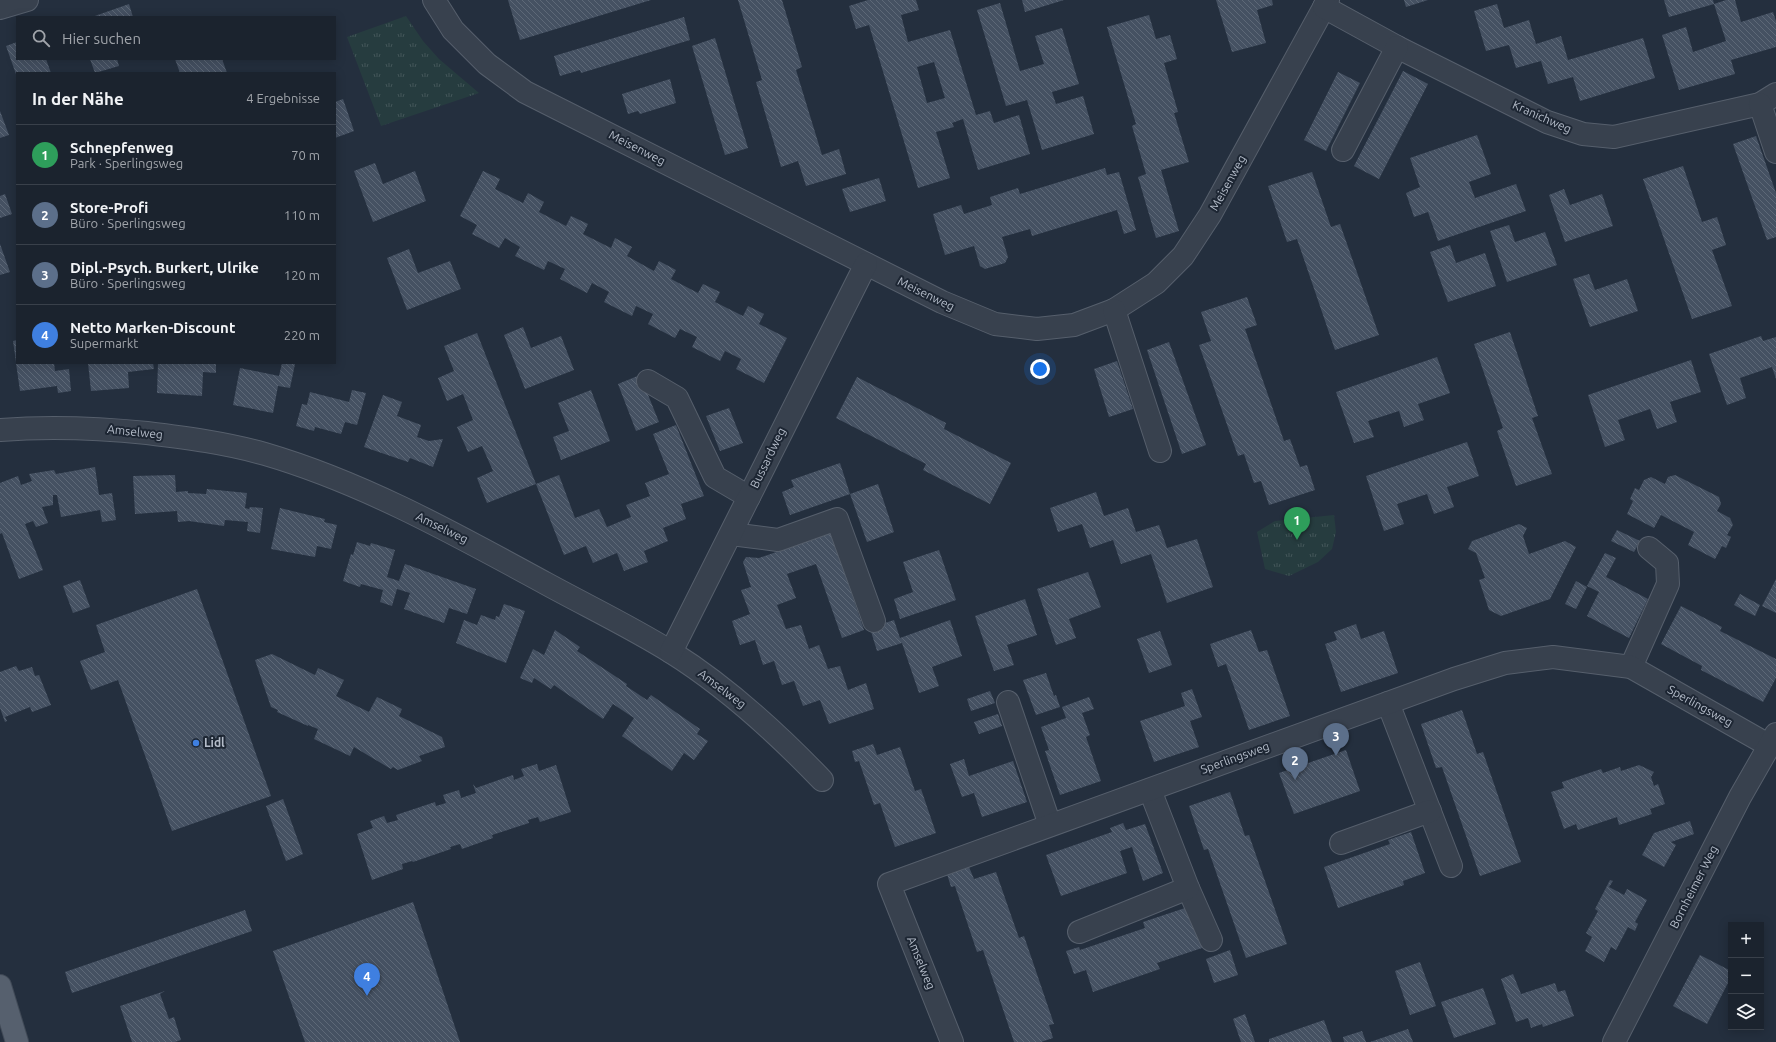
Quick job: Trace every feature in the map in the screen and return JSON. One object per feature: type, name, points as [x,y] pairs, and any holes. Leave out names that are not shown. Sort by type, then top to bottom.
[{"type":"main road","points":[[0,986],[17,1042]]},
{"type":"street","points":[[0,8],[27,0]]},
{"type":"street","name":"Meisenweg","points":[[434,0],[453,30],[487,64],[525,92],[942,302],[995,324],[1037,329],[1074,325],[1114,310],[1156,283],[1183,256],[1210,215],[1326,4]]},
{"type":"street","name":"Kranichweg","points":[[1326,4],[1397,47],[1547,122],[1583,134],[1614,137],[1768,99]]},
{"type":"street","points":[[1343,150],[1397,47]]},
{"type":"street","points":[[1768,99],[1776,152]]},
{"type":"street","name":"Bussardweg","points":[[671,652],[866,264]]},
{"type":"street","points":[[1114,310],[1160,451]]},
{"type":"street","points":[[648,381],[676,398],[715,477],[749,497]]},
{"type":"street","name":"Amselweg","points":[[0,430],[36,427],[91,428],[201,439],[265,454],[332,477],[445,529],[671,652],[739,701],[784,740],[822,780]]},
{"type":"street","points":[[731,534],[778,540],[837,519],[874,621]]},
{"type":"street","points":[[1631,667],[1668,584],[1667,563],[1649,548]]},
{"type":"street","name":"Sperlingsweg","points":[[889,884],[1454,679],[1505,663],[1553,657],[1631,667],[1773,740]]},
{"type":"street","points":[[1008,702],[1050,825]]},
{"type":"street","points":[[1388,703],[1451,866]]},
{"type":"street","name":"Bornheimer Weg","points":[[1614,1042],[1740,798],[1773,740]]},
{"type":"street","points":[[1150,790],[1188,888],[1211,940]]},
{"type":"street","points":[[1341,843],[1430,811]]},
{"type":"street","name":"Amselweg","points":[[889,884],[952,1042]]},
{"type":"street","points":[[1079,932],[1188,888]]},
{"type":"green space","points":[[406,16],[423,41],[439,59],[479,93],[381,126],[347,37]]},
{"type":"green space","points":[[1334,515],[1336,532],[1332,549],[1318,562],[1289,576],[1265,569],[1257,532],[1275,521]]},
{"type":"building","points":[[508,0],[651,0],[520,40]]},
{"type":"building","points":[[738,0],[782,0],[802,67],[796,70],[822,155],[839,149],[846,174],[806,186],[798,161],[781,167],[756,82],[762,80]]},
{"type":"building","points":[[868,0],[916,0],[919,10],[901,15],[908,42],[950,30],[976,115],[990,111],[994,123],[1019,115],[1030,154],[978,170],[963,119],[952,123],[954,127],[936,132],[950,178],[918,188],[869,25],[856,29],[849,6]],"holes":[[[934,62],[945,98],[927,103],[917,67]]]},
{"type":"building","points":[[1022,0],[1064,0],[1025,12]]},
{"type":"building","points":[[1216,0],[1272,0],[1273,5],[1257,10],[1266,43],[1232,52]]},
{"type":"building","points":[[1404,0],[1428,0],[1406,7]]},
{"type":"building","points":[[1664,0],[1713,0],[1714,4],[1669,17]]},
{"type":"building","points":[[1726,0],[1735,0],[1741,22],[1773,12],[1776,21],[1776,47],[1731,60],[1735,74],[1679,90],[1662,35],[1686,27],[1693,52],[1726,41],[1714,4]]},
{"type":"building","points":[[1000,3],[1020,71],[1044,64],[1035,36],[1062,28],[1079,84],[1052,92],[1056,104],[1083,96],[1094,134],[1042,150],[1027,100],[1006,106],[977,10]]},
{"type":"building","points":[[129,4],[133,16],[95,16]]},
{"type":"building","points":[[1497,4],[1504,28],[1529,20],[1536,44],[1561,36],[1568,60],[1643,38],[1655,78],[1580,101],[1573,77],[1548,84],[1541,61],[1516,68],[1509,45],[1486,51],[1474,11]]},
{"type":"building","points":[[1149,15],[1156,39],[1170,35],[1177,59],[1164,63],[1178,112],[1174,113],[1189,162],[1161,170],[1179,231],[1156,238],[1138,177],[1146,174],[1132,126],[1136,124],[1107,27]]},
{"type":"building","points":[[684,17],[690,40],[581,73],[580,70],[560,76],[554,56]]},
{"type":"building","points":[[715,38],[748,148],[725,155],[692,46]]},
{"type":"building","points":[[16,42],[16,60],[46,60],[51,72],[16,72],[16,74],[6,46]]},
{"type":"building","points":[[90,60],[117,60],[119,66],[95,72]]},
{"type":"building","points":[[175,60],[222,60],[227,72],[180,72]]},
{"type":"building","points":[[1403,71],[1428,84],[1379,179],[1354,166]]},
{"type":"building","points":[[1338,72],[1360,83],[1326,151],[1304,140]]},
{"type":"building","points":[[670,79],[676,103],[640,114],[638,111],[628,114],[622,94]]},
{"type":"building","points":[[343,99],[354,131],[336,138],[336,102]]},
{"type":"building","points":[[0,111],[9,135],[0,138]]},
{"type":"building","points":[[1477,135],[1491,174],[1469,182],[1475,198],[1516,184],[1526,211],[1438,241],[1428,212],[1414,217],[1406,193],[1420,187],[1410,158]]},
{"type":"building","points":[[1756,136],[1776,193],[1776,237],[1767,240],[1733,144]]},
{"type":"building","points":[[375,163],[383,184],[415,171],[426,201],[373,222],[354,171]]},
{"type":"building","points":[[1683,166],[1702,222],[1717,217],[1726,245],[1712,250],[1732,306],[1692,319],[1643,179]]},
{"type":"building","points":[[1105,168],[1107,175],[1119,172],[1136,230],[1124,234],[1117,210],[1032,236],[1030,229],[1002,237],[1008,257],[1005,263],[985,269],[980,266],[974,246],[945,255],[933,214],[961,205],[964,214],[992,205],[990,197],[1018,188],[1020,194]]},
{"type":"building","points":[[483,171],[500,179],[495,189],[523,203],[528,193],[544,202],[539,212],[566,226],[571,216],[588,224],[583,234],[611,248],[615,238],[632,247],[627,256],[654,271],[659,261],[676,270],[671,279],[698,293],[703,284],[720,292],[715,302],[743,316],[748,306],[764,314],[759,324],[787,338],[764,383],[736,369],[741,359],[725,351],[720,361],[692,347],[697,337],[680,329],[675,338],[648,324],[653,314],[636,306],[632,316],[604,302],[609,292],[592,283],[587,293],[560,279],[565,269],[548,261],[544,270],[515,256],[520,247],[505,238],[499,248],[472,234],[477,225],[460,216]]},
{"type":"building","points":[[1312,172],[1331,227],[1340,224],[1379,335],[1335,350],[1297,239],[1287,242],[1268,186]]},
{"type":"building","points":[[879,178],[886,201],[850,212],[842,189]]},
{"type":"building","points":[[1564,189],[1570,205],[1602,194],[1613,226],[1565,242],[1549,195]]},
{"type":"building","points":[[5,194],[12,214],[0,218],[0,196]]},
{"type":"building","points":[[1509,225],[1515,242],[1545,232],[1557,265],[1507,282],[1490,231]]},
{"type":"building","points":[[0,244],[10,272],[0,275]]},
{"type":"building","points":[[1450,245],[1456,263],[1485,253],[1496,286],[1448,302],[1430,252]]},
{"type":"building","points":[[409,249],[418,273],[450,261],[461,289],[407,310],[387,258]]},
{"type":"building","points":[[1589,274],[1595,290],[1627,279],[1638,311],[1590,327],[1573,279]]},
{"type":"building","points":[[1247,297],[1257,325],[1245,329],[1284,441],[1290,439],[1300,467],[1307,465],[1315,490],[1269,505],[1261,481],[1254,483],[1244,454],[1238,456],[1199,345],[1211,341],[1201,312]]},
{"type":"building","points":[[523,327],[531,348],[561,336],[574,370],[525,389],[504,335]]},
{"type":"building","points":[[1510,332],[1538,416],[1532,418],[1552,474],[1516,486],[1497,431],[1503,428],[1474,344]]},
{"type":"building","points":[[477,333],[536,484],[487,503],[477,478],[493,471],[482,446],[468,452],[457,427],[473,420],[463,394],[447,401],[438,378],[454,371],[444,346]]},
{"type":"building","points":[[1761,336],[1763,341],[1776,337],[1776,379],[1772,367],[1740,378],[1746,398],[1727,405],[1709,354]]},
{"type":"building","points":[[16,340],[16,362],[13,341]]},
{"type":"building","points":[[1169,342],[1206,445],[1182,454],[1147,350]]},
{"type":"building","points":[[1437,357],[1450,393],[1418,404],[1424,420],[1404,427],[1399,411],[1368,421],[1374,437],[1354,443],[1336,392]]},
{"type":"building","points":[[1691,360],[1701,392],[1670,402],[1677,422],[1657,429],[1650,409],[1618,420],[1625,440],[1605,447],[1588,395]]},
{"type":"building","points":[[1117,361],[1133,409],[1109,417],[1094,369]]},
{"type":"building","points":[[16,364],[54,364],[55,371],[69,369],[71,391],[58,393],[57,386],[20,391]]},
{"type":"building","points":[[88,364],[153,364],[154,369],[128,372],[129,388],[91,391]]},
{"type":"building","points":[[158,364],[216,364],[216,373],[203,372],[202,396],[157,393]]},
{"type":"building","points":[[282,364],[295,364],[290,388],[278,386],[273,413],[233,405],[240,368],[279,376]]},
{"type":"building","points":[[640,375],[659,422],[636,431],[618,384]]},
{"type":"building","points":[[857,377],[946,423],[944,429],[1011,463],[990,504],[923,470],[926,464],[836,418]]},
{"type":"building","points":[[352,390],[366,393],[357,425],[345,422],[341,434],[315,427],[314,431],[296,426],[302,404],[307,405],[310,392],[349,402]]},
{"type":"building","points":[[591,390],[610,441],[561,460],[553,437],[569,431],[558,403]]},
{"type":"building","points":[[383,395],[402,402],[397,416],[421,425],[417,437],[429,441],[443,439],[433,467],[410,458],[408,462],[364,447]]},
{"type":"building","points":[[729,408],[743,443],[720,451],[706,416]]},
{"type":"building","points":[[676,425],[704,496],[681,504],[686,519],[663,528],[668,541],[644,551],[648,562],[624,571],[617,553],[593,563],[586,546],[564,555],[536,484],[559,475],[575,518],[599,509],[607,527],[631,517],[626,505],[650,496],[645,483],[669,474],[653,434]]},
{"type":"building","points":[[1467,442],[1479,476],[1447,487],[1454,507],[1434,514],[1427,494],[1397,504],[1404,524],[1384,531],[1366,476]]},
{"type":"building","points":[[840,463],[850,494],[790,515],[782,492],[794,487],[791,480]]},
{"type":"building","points":[[95,467],[99,495],[112,493],[116,520],[102,522],[100,510],[61,517],[57,495],[53,495],[53,505],[42,507],[48,523],[36,527],[33,521],[25,524],[43,570],[19,579],[2,533],[0,534],[0,483],[18,476],[21,485],[32,481],[29,474],[54,470],[56,474]]},
{"type":"building","points":[[175,475],[176,492],[188,491],[188,493],[206,494],[207,489],[247,493],[245,508],[263,508],[260,533],[247,531],[248,522],[225,520],[224,526],[189,521],[178,522],[177,511],[135,514],[133,476]]},
{"type":"building","points":[[1675,475],[1719,497],[1721,504],[1717,511],[1730,518],[1733,525],[1727,535],[1731,537],[1726,548],[1722,546],[1715,559],[1688,545],[1694,532],[1661,515],[1654,528],[1627,514],[1633,501],[1630,499],[1635,488],[1639,490],[1644,480],[1651,477],[1665,484],[1668,477]]},
{"type":"building","points":[[878,484],[894,532],[867,542],[850,494]]},
{"type":"building","points":[[1096,492],[1104,516],[1128,508],[1136,532],[1159,525],[1167,548],[1197,539],[1213,587],[1167,603],[1151,554],[1121,564],[1113,540],[1090,548],[1082,524],[1058,532],[1050,508]]},
{"type":"building","points":[[280,508],[325,519],[324,522],[337,525],[331,549],[317,546],[315,557],[271,549]]},
{"type":"building","points":[[1519,524],[1527,528],[1523,536],[1529,554],[1565,541],[1576,547],[1550,599],[1501,616],[1489,610],[1479,580],[1485,578],[1476,553],[1468,549],[1472,541]]},
{"type":"building","points":[[1617,530],[1640,541],[1634,552],[1611,541]]},
{"type":"building","points":[[831,533],[864,630],[842,638],[816,564],[787,574],[796,598],[777,605],[786,629],[801,625],[809,649],[819,645],[828,669],[840,666],[848,690],[866,683],[874,709],[829,724],[820,700],[803,706],[794,681],[782,685],[774,661],[763,665],[755,640],[740,645],[732,621],[750,614],[741,590],[751,587],[743,562],[746,557],[759,558]]},
{"type":"building","points":[[357,542],[370,546],[371,543],[395,550],[387,577],[399,581],[405,564],[476,589],[467,614],[449,608],[444,623],[404,609],[410,593],[397,589],[392,606],[380,602],[383,590],[361,584],[360,587],[343,581],[351,554],[353,555]]},
{"type":"building","points":[[939,550],[956,600],[900,619],[894,599],[913,592],[903,562]]},
{"type":"building","points":[[1605,553],[1616,558],[1606,577],[1648,599],[1629,638],[1587,616],[1599,592],[1587,586]]},
{"type":"building","points":[[1088,572],[1101,607],[1069,619],[1076,638],[1056,645],[1037,589]]},
{"type":"building","points":[[1776,579],[1776,613],[1762,606]]},
{"type":"building","points":[[80,580],[90,607],[73,613],[63,586]]},
{"type":"building","points":[[1576,581],[1587,587],[1576,609],[1565,604]]},
{"type":"building","name":"Lidl","points":[[197,589],[271,796],[172,831],[118,680],[91,690],[80,661],[105,652],[96,625]]},
{"type":"building","points":[[1740,594],[1760,605],[1755,616],[1734,605]]},
{"type":"building","points":[[1025,599],[1037,635],[1007,645],[1014,665],[994,671],[975,616]]},
{"type":"building","points":[[504,604],[525,611],[506,663],[456,643],[464,620],[477,625],[481,615],[495,620],[496,616],[499,617]]},
{"type":"building","points":[[1681,606],[1722,627],[1720,631],[1776,659],[1776,678],[1763,702],[1701,670],[1702,666],[1661,644]]},
{"type":"building","points":[[894,620],[900,638],[950,620],[962,656],[932,667],[939,686],[919,693],[902,643],[877,651],[870,628]]},
{"type":"building","points":[[1356,624],[1361,639],[1384,631],[1398,673],[1341,692],[1325,644],[1337,640],[1334,632]]},
{"type":"building","points":[[555,630],[580,647],[577,651],[627,684],[626,686],[647,700],[651,695],[700,729],[697,734],[708,741],[694,760],[684,753],[672,771],[622,736],[634,718],[613,704],[603,719],[554,685],[551,689],[534,678],[532,683],[520,678],[533,649],[544,655]]},
{"type":"building","points":[[1251,630],[1259,652],[1267,650],[1290,716],[1249,730],[1226,664],[1218,667],[1210,644]]},
{"type":"building","points":[[1160,631],[1172,665],[1149,673],[1137,639]]},
{"type":"building","points":[[272,654],[315,675],[318,668],[344,680],[336,696],[369,712],[377,697],[402,709],[399,716],[442,737],[445,747],[419,756],[422,761],[398,770],[393,767],[391,769],[354,747],[350,756],[314,739],[318,729],[277,712],[278,710],[271,707],[255,660]]},
{"type":"building","points":[[16,666],[19,671],[32,667],[35,676],[39,675],[51,705],[32,712],[30,707],[5,717],[7,721],[5,722],[0,708],[0,672]]},
{"type":"building","points":[[1046,673],[1054,696],[1056,695],[1060,707],[1036,715],[1023,680]]},
{"type":"building","points":[[1192,689],[1202,717],[1190,721],[1199,747],[1154,762],[1140,721],[1185,706],[1181,693]]},
{"type":"building","points":[[990,691],[995,703],[971,711],[967,699]]},
{"type":"building","points":[[1089,697],[1094,709],[1082,713],[1090,735],[1086,737],[1101,781],[1060,795],[1045,751],[1049,750],[1041,727],[1066,718],[1062,707]]},
{"type":"building","points":[[1462,710],[1477,754],[1483,752],[1521,862],[1480,876],[1442,767],[1436,768],[1421,724]]},
{"type":"building","points":[[998,714],[1002,726],[979,734],[974,722]]},
{"type":"building","points":[[873,744],[877,755],[900,747],[915,791],[921,789],[936,833],[895,847],[880,803],[874,805],[859,761],[855,762],[852,751]]},
{"type":"building","points":[[1346,750],[1360,791],[1294,814],[1279,773]]},
{"type":"building","points":[[964,759],[969,776],[1013,761],[1027,802],[982,817],[974,793],[962,797],[950,764]]},
{"type":"building","points":[[537,764],[539,771],[556,765],[571,812],[540,822],[538,817],[528,820],[529,823],[492,835],[493,838],[462,849],[460,844],[450,847],[451,849],[413,862],[402,864],[403,869],[372,880],[357,834],[373,828],[370,821],[384,816],[387,823],[398,820],[396,815],[435,802],[436,806],[446,803],[443,795],[459,790],[461,798],[476,793],[473,784],[476,788],[513,775],[514,780],[524,776],[521,769]]},
{"type":"building","points":[[1639,765],[1654,772],[1651,777],[1654,786],[1658,784],[1665,804],[1650,809],[1652,814],[1619,825],[1617,817],[1578,830],[1576,824],[1564,829],[1551,792],[1564,788],[1562,782],[1601,769],[1603,773],[1620,767],[1621,771]]},
{"type":"building","points":[[1230,792],[1245,836],[1249,835],[1287,944],[1246,958],[1208,849],[1204,850],[1189,806]]},
{"type":"building","points":[[283,799],[303,854],[286,861],[266,806]]},
{"type":"building","points":[[1690,821],[1694,834],[1671,842],[1676,845],[1664,867],[1642,855],[1654,833]]},
{"type":"building","points":[[1123,823],[1126,830],[1145,824],[1163,873],[1143,881],[1132,847],[1120,851],[1127,873],[1061,896],[1046,855],[1112,832],[1110,828]]},
{"type":"building","points":[[1411,832],[1425,873],[1403,881],[1404,885],[1338,908],[1324,867],[1390,844],[1388,840]]},
{"type":"building","points":[[969,867],[974,879],[996,872],[1019,938],[1024,936],[1054,1024],[1049,1025],[1053,1038],[1041,1042],[1014,1042],[983,950],[977,952],[955,886],[951,887],[947,874]]},
{"type":"building","points":[[1610,880],[1613,881],[1609,887],[1624,895],[1627,889],[1647,900],[1635,922],[1638,924],[1635,931],[1628,927],[1616,950],[1611,947],[1604,962],[1585,951],[1592,937],[1586,933],[1598,911],[1595,909]]},
{"type":"building","points":[[413,902],[460,1042],[305,1042],[273,951]]},
{"type":"building","points":[[1188,907],[1202,948],[1157,963],[1160,969],[1093,992],[1086,970],[1074,974],[1066,951],[1079,947],[1080,950],[1145,928],[1143,922]]},
{"type":"building","points":[[245,910],[252,931],[72,993],[65,972]]},
{"type":"building","points":[[1230,950],[1238,975],[1214,983],[1206,959]]},
{"type":"building","points":[[1700,955],[1728,969],[1728,983],[1707,1024],[1673,1006]]},
{"type":"building","points":[[1420,962],[1436,1006],[1410,1015],[1395,971]]},
{"type":"building","points":[[1513,974],[1521,994],[1555,983],[1558,992],[1565,990],[1574,1016],[1543,1027],[1542,1024],[1531,1028],[1528,1018],[1516,1022],[1501,979]]},
{"type":"building","points":[[1483,988],[1496,1024],[1454,1038],[1441,1002]]},
{"type":"building","points":[[165,991],[160,994],[169,1019],[174,1017],[181,1040],[175,1042],[132,1042],[120,1006]]},
{"type":"building","points":[[1245,1014],[1255,1042],[1241,1042],[1233,1019]]},
{"type":"building","points":[[1324,1020],[1332,1042],[1269,1042],[1269,1039]]},
{"type":"building","points":[[1408,1029],[1413,1042],[1370,1042]]},
{"type":"building","points":[[1362,1031],[1366,1042],[1344,1042],[1343,1037]]},
{"type":"place","name":"Schnepfenweg","points":[[1297,540]]},
{"type":"place","name":"Lidl","points":[[196,743]]},
{"type":"place","name":"Dipl.-Psych. Burkert, Ulrike","points":[[1336,756]]},
{"type":"place","name":"Store-Profi","points":[[1295,780]]},
{"type":"place","name":"Netto Marken-Discount","points":[[367,996]]}]
